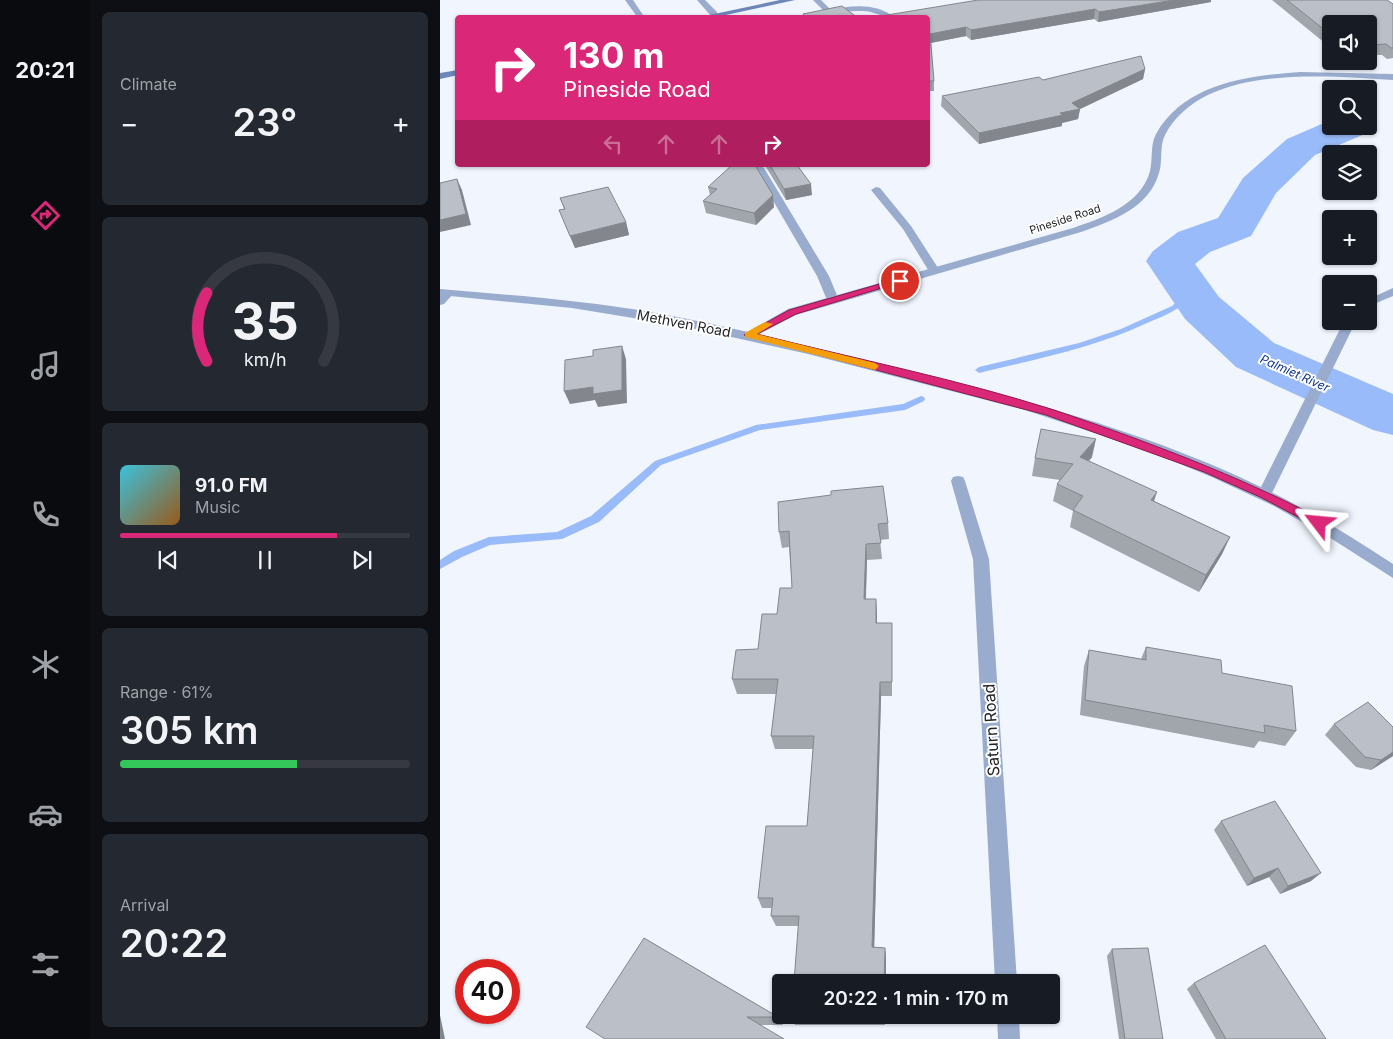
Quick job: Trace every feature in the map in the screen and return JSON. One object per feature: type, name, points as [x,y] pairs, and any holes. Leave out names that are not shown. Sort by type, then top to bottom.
[{"type":"main road","points":[[710,15],[791,0]]},
{"type":"main road","points":[[440,76],[455,73]]},
{"type":"street","points":[[629,0],[640,15]]},
{"type":"street","points":[[701,0],[714,14]]},
{"type":"street","points":[[817,0],[829,12]]},
{"type":"street","points":[[816,15],[866,8],[884,12],[888,15]]},
{"type":"street","name":"Pineside Road","points":[[748,335],[778,318],[833,300],[1077,230],[1118,213],[1134,203],[1149,185],[1154,174],[1160,136],[1167,125],[1188,105],[1218,89],[1231,84],[1268,77],[1393,77]]},
{"type":"street","points":[[759,168],[823,276],[833,300]]},
{"type":"street","points":[[876,190],[907,228],[934,271]]},
{"type":"street","points":[[1377,299],[1393,291]]},
{"type":"street","name":"Methven Road","points":[[443,295],[612,310],[748,335],[1049,412],[1182,459],[1264,494],[1346,538],[1393,572]]},
{"type":"street","points":[[1264,494],[1346,330]]},
{"type":"street","name":"Saturn Road","points":[[958,481],[981,560],[1006,974]]},
{"type":"street","points":[[1008,1024],[1009,1039]]},
{"type":"building","points":[[978,0],[1174,0],[1099,12],[1095,9],[971,30],[966,27],[930,34],[930,15],[887,15]]},
{"type":"building","points":[[1287,0],[1387,0],[1393,4],[1393,48],[1386,44],[1377,45],[1377,15],[1322,15],[1322,28]]},
{"type":"building","points":[[842,6],[854,15],[804,15]]},
{"type":"building","points":[[930,34],[934,81],[930,81]]},
{"type":"building","points":[[1141,56],[1145,69],[1072,103],[1080,109],[1060,113],[1063,115],[979,133],[942,96],[1039,77],[1043,80]]},
{"type":"building","points":[[730,167],[756,167],[773,195],[754,213],[703,201],[717,189],[708,187]]},
{"type":"building","points":[[771,167],[798,167],[811,184],[784,189]]},
{"type":"building","points":[[457,179],[466,214],[440,220],[440,183]]},
{"type":"building","points":[[608,187],[626,222],[570,236],[559,210],[565,209],[560,198]]},
{"type":"building","points":[[622,346],[622,390],[593,394],[593,387],[564,391],[565,360],[593,356],[593,350]]},
{"type":"building","points":[[1041,429],[1096,439],[1080,457],[1157,492],[1151,500],[1230,537],[1206,575],[1073,510],[1083,496],[1057,484],[1073,464],[1035,458]]},
{"type":"building","points":[[883,486],[888,523],[878,524],[881,543],[866,544],[864,599],[876,599],[876,623],[892,623],[892,682],[880,682],[872,947],[885,948],[884,974],[795,974],[799,916],[771,916],[773,898],[758,898],[766,826],[807,826],[814,736],[771,736],[778,679],[732,679],[736,650],[758,649],[762,614],[777,614],[780,588],[792,588],[789,531],[779,532],[778,502],[831,495],[831,491]]},
{"type":"building","points":[[1146,647],[1221,660],[1222,673],[1292,686],[1296,731],[1264,725],[1265,733],[1085,700],[1089,650],[1146,660]]},
{"type":"building","points":[[1368,702],[1393,727],[1393,752],[1381,760],[1365,757],[1334,724]]},
{"type":"building","points":[[1275,801],[1321,873],[1288,886],[1278,868],[1254,878],[1221,821]]},
{"type":"building","points":[[644,938],[772,1013],[772,1017],[747,1017],[784,1039],[605,1039],[586,1027]]},
{"type":"building","points":[[1265,945],[1326,1039],[1226,1039],[1194,983]]},
{"type":"building","points":[[1148,948],[1163,1039],[1125,1039],[1112,949]]},
{"type":"waterway","name":"Palmiet River","points":[[1330,135],[1301,147],[1258,187],[1235,227],[1194,242],[1169,261],[1202,308],[1255,355],[1393,416]]},
{"type":"waterway","points":[[979,370],[1081,345],[1124,331],[1175,308],[1191,293]]},
{"type":"waterway","points":[[440,565],[458,554],[489,541],[558,536],[595,519],[658,463],[759,427],[905,407],[921,399]]},
{"type":"slow traffic","points":[[768,324],[748,335],[875,366]]},
{"type":"route","points":[[900,281],[792,312],[748,335],[1049,412],[1129,439],[1208,469],[1264,494],[1319,523]]}]
